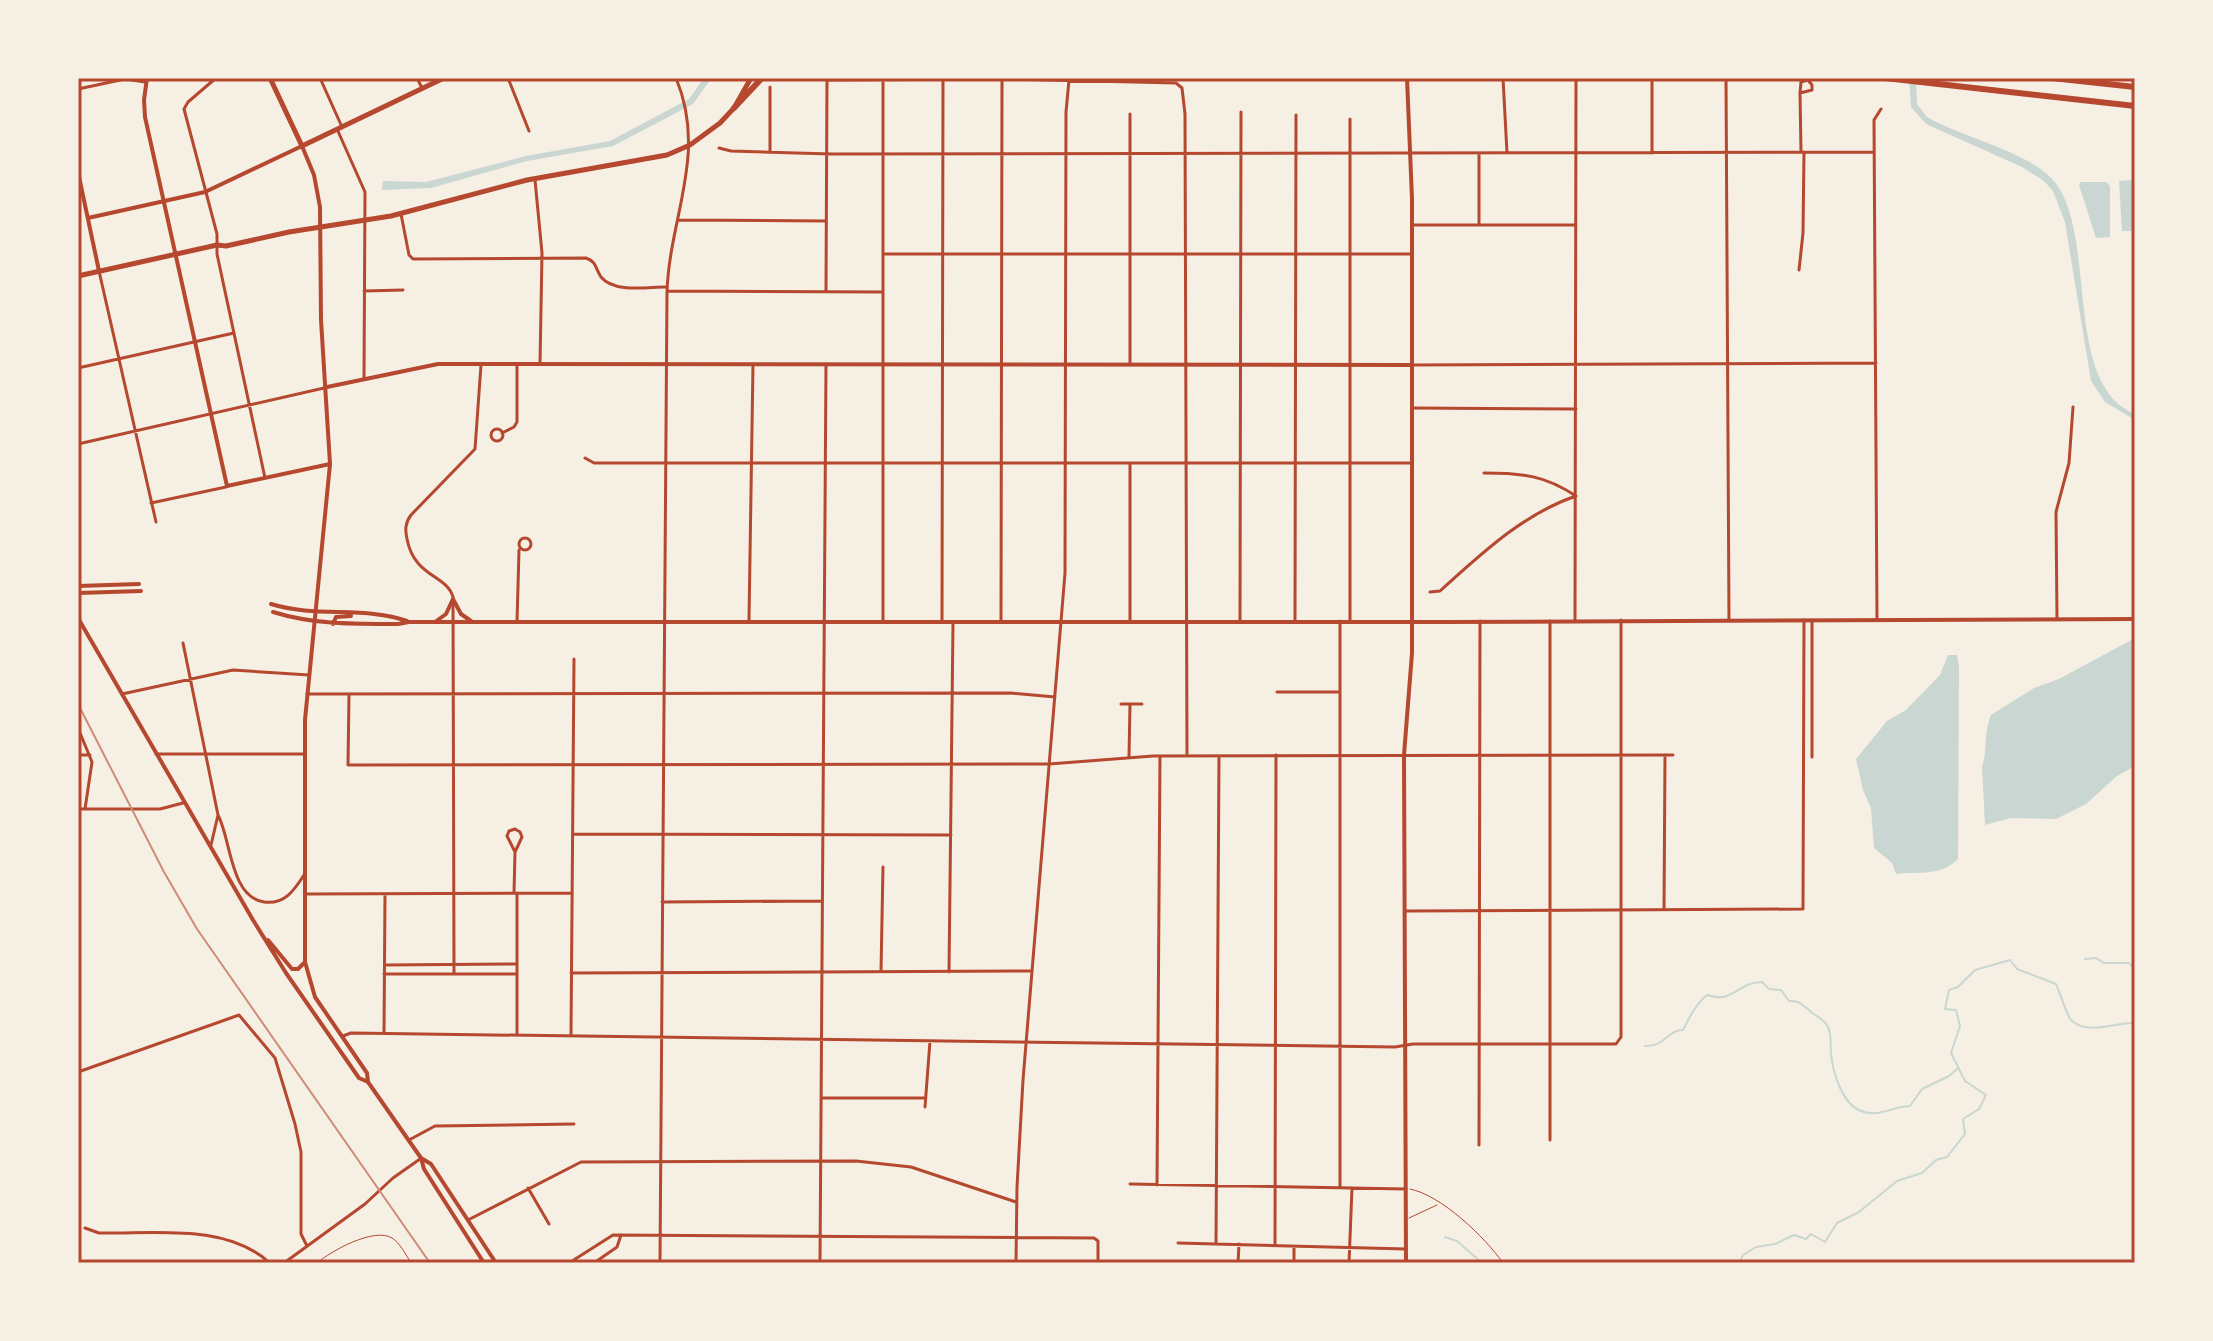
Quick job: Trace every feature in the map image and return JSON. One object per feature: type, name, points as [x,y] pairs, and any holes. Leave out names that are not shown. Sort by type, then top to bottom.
[{"type":"highway","points":[[270,78],[302,146],[444,78]]},
{"type":"highway","points":[[734,108],[751,78]]},
{"type":"highway","points":[[78,276],[217,245],[226,246],[401,214],[535,178],[655,159],[690,145],[715,128],[762,78]]},
{"type":"highway","points":[[1885,78],[2135,108]]},
{"type":"highway","points":[[2052,78],[2135,87]]},
{"type":"main road","points":[[1406,1263],[1404,755],[1411,691],[1412,622],[1412,225],[1407,78]]},
{"type":"main road","points":[[147,80],[145,117],[227,486],[330,464]]},
{"type":"main road","points":[[88,218],[205,192],[302,146],[316,183],[321,227],[321,320],[330,464],[307,694],[304,754],[305,962],[315,997],[367,1073],[368,1082],[421,1158],[429,1177],[484,1263]]},
{"type":"main road","points":[[78,172],[99,271]]},
{"type":"main road","points":[[327,387],[426,365],[1412,365]]},
{"type":"main road","points":[[78,586],[139,584]]},
{"type":"main road","points":[[78,593],[141,591]]},
{"type":"main road","points":[[435,622],[446,614],[453,599]]},
{"type":"main road","points":[[453,599],[461,614],[473,622]]},
{"type":"main road","points":[[271,604],[316,613],[399,618],[409,622]]},
{"type":"main road","points":[[273,612],[315,623],[333,624],[2135,619]]},
{"type":"main road","points":[[333,624],[336,617],[357,614]]},
{"type":"main road","points":[[78,618],[183,803],[261,932],[359,1078],[368,1082]]},
{"type":"main road","points":[[261,932],[292,969],[298,969],[305,962]]},
{"type":"main road","points":[[421,1158],[431,1164],[496,1263]]},
{"type":"street","points":[[216,78],[184,109],[217,234],[234,333],[265,478]]},
{"type":"street","points":[[320,78],[365,189],[364,379]]},
{"type":"street","points":[[417,78],[422,88]]},
{"type":"street","points":[[508,78],[529,131]]},
{"type":"street","points":[[660,1263],[667,289],[690,145],[687,111],[676,78]]},
{"type":"street","points":[[883,78],[883,622]]},
{"type":"street","points":[[1503,78],[1507,153]]},
{"type":"street","points":[[1575,621],[1576,78]]},
{"type":"street","points":[[1652,78],[1652,153]]},
{"type":"street","points":[[1726,78],[1729,620]]},
{"type":"street","points":[[78,89],[125,79],[147,80]]},
{"type":"street","points":[[826,291],[827,79],[1172,81],[1181,86],[1184,94],[1185,153],[1187,756]]},
{"type":"street","points":[[942,622],[943,79]]},
{"type":"street","points":[[1001,622],[1002,79]]},
{"type":"street","points":[[1016,1263],[1016,1202],[1026,1042],[1065,564],[1066,103],[1069,80]]},
{"type":"street","points":[[770,87],[770,152]]},
{"type":"street","points":[[1799,270],[1803,232],[1800,93]]},
{"type":"street","points":[[1877,620],[1874,120],[1881,109]]},
{"type":"street","points":[[1240,621],[1241,112]]},
{"type":"street","points":[[1130,114],[1130,364]]},
{"type":"street","points":[[1295,621],[1296,115]]},
{"type":"street","points":[[1350,119],[1350,621]]},
{"type":"street","points":[[719,148],[730,151],[883,154],[1874,152]]},
{"type":"street","points":[[1479,153],[1479,225]]},
{"type":"street","points":[[535,178],[542,258],[540,364]]},
{"type":"street","points":[[401,214],[409,255],[413,259],[590,259],[604,280],[617,286],[883,292]]},
{"type":"street","points":[[678,220],[826,221]]},
{"type":"street","points":[[1412,225],[1576,225]]},
{"type":"street","points":[[883,254],[1412,254]]},
{"type":"street","points":[[99,271],[156,522]]},
{"type":"street","points":[[364,291],[403,290]]},
{"type":"street","points":[[78,368],[234,333]]},
{"type":"street","points":[[1412,365],[1876,363]]},
{"type":"street","points":[[454,974],[453,599],[448,586],[426,573],[415,559],[407,541],[406,526],[411,515],[475,449],[481,364]]},
{"type":"street","points":[[502,433],[516,424],[517,364]]},
{"type":"street","points":[[749,622],[753,364]]},
{"type":"street","points":[[820,1263],[826,364]]},
{"type":"street","points":[[78,444],[327,387]]},
{"type":"street","points":[[2057,619],[2056,512],[2069,463],[2073,407]]},
{"type":"street","points":[[1412,408],[1576,409]]},
{"type":"street","points":[[585,458],[594,463],[1412,463]]},
{"type":"street","points":[[1130,463],[1130,621]]},
{"type":"street","points":[[1484,473],[1536,476],[1556,483],[1576,496]]},
{"type":"street","points":[[151,503],[227,486]]},
{"type":"street","points":[[1430,592],[1440,591],[1511,530],[1576,496]]},
{"type":"street","points":[[517,622],[519,550]]},
{"type":"street","points":[[343,1036],[351,1033],[384,1033],[1340,1046],[1618,1043],[1621,1037],[1621,620]]},
{"type":"street","points":[[1405,911],[1799,910],[1804,906],[1804,620]]},
{"type":"street","points":[[1812,620],[1812,757]]},
{"type":"street","points":[[1340,621],[1340,1188]]},
{"type":"street","points":[[1479,1145],[1480,621]]},
{"type":"street","points":[[1550,621],[1550,1140]]},
{"type":"street","points":[[949,972],[953,622]]},
{"type":"street","points":[[183,643],[218,815],[235,872],[254,898],[268,902],[284,898],[304,875]]},
{"type":"street","points":[[571,1036],[574,659]]},
{"type":"street","points":[[122,694],[245,670],[309,675]]},
{"type":"street","points":[[1277,692],[1340,692]]},
{"type":"street","points":[[307,694],[1013,693],[1055,697]]},
{"type":"street","points":[[349,694],[348,765],[1049,764],[1160,756],[1673,755]]},
{"type":"street","points":[[1121,704],[1142,704]]},
{"type":"street","points":[[1129,757],[1130,704]]},
{"type":"street","points":[[78,728],[92,765],[85,809]]},
{"type":"street","points":[[156,754],[304,754]]},
{"type":"street","points":[[78,755],[90,755]]},
{"type":"street","points":[[1275,1245],[1276,755]]},
{"type":"street","points":[[1664,910],[1665,755]]},
{"type":"street","points":[[1157,1185],[1160,756]]},
{"type":"street","points":[[1216,1244],[1219,756]]},
{"type":"street","points":[[78,809],[160,809],[183,803]]},
{"type":"street","points":[[210,849],[218,815]]},
{"type":"street","points":[[515,852],[507,837],[513,829],[522,835],[515,852],[517,1035]]},
{"type":"street","points":[[573,834],[951,835]]},
{"type":"street","points":[[881,972],[883,867]]},
{"type":"street","points":[[305,894],[571,893]]},
{"type":"street","points":[[384,1033],[385,894]]},
{"type":"street","points":[[662,902],[822,901]]},
{"type":"street","points":[[384,965],[517,964]]},
{"type":"street","points":[[571,973],[1032,971]]},
{"type":"street","points":[[384,974],[517,974]]},
{"type":"street","points":[[78,1072],[239,1015],[275,1058],[299,1139],[301,1231],[307,1246]]},
{"type":"street","points":[[925,1107],[930,1041]]},
{"type":"street","points":[[821,1098],[926,1098]]},
{"type":"street","points":[[409,1140],[433,1126],[574,1124]]},
{"type":"street","points":[[284,1263],[359,1209],[421,1158]]},
{"type":"street","points":[[468,1220],[579,1162],[905,1165],[1016,1202]]},
{"type":"street","points":[[1130,1184],[1407,1189]]},
{"type":"street","points":[[528,1188],[549,1224]]},
{"type":"street","points":[[1349,1263],[1352,1188]]},
{"type":"street","points":[[85,1228],[99,1233],[219,1236],[249,1247],[270,1263]]},
{"type":"street","points":[[594,1263],[619,1246],[621,1235]]},
{"type":"street","points":[[569,1263],[610,1236],[660,1235],[1097,1239],[1098,1263]]},
{"type":"street","points":[[1178,1243],[1407,1249]]},
{"type":"street","points":[[1238,1263],[1239,1244]]},
{"type":"street","points":[[1294,1246],[1294,1263]]},
{"type":"lane","points":[[1407,1189],[1424,1193],[1466,1222],[1503,1263]]},
{"type":"lane","points":[[1407,1219],[1439,1204]]},
{"type":"lane","points":[[317,1263],[373,1235],[390,1237],[411,1263]]},
{"type":"shaded area","points":[[704,78],[714,78],[693,104],[613,146],[527,161],[431,188],[382,190],[383,181],[426,182],[526,156],[610,141],[689,99]]},
{"type":"shaded area","points":[[1909,78],[1916,78],[1917,104],[1927,117],[2032,163],[2057,185],[2069,210],[2076,241],[2089,344],[2098,374],[2113,398],[2135,414],[2135,420],[2105,402],[2091,381],[2065,222],[2053,191],[2022,167],[1926,124],[1911,107]]},
{"type":"shaded area","points":[[2133,180],[2133,231],[2122,231],[2119,181]]},
{"type":"shaded area","points":[[2080,182],[2106,182],[2110,186],[2110,237],[2096,238]]},
{"type":"shaded area","points":[[2135,638],[2135,766],[2117,776],[2086,804],[2056,819],[2011,818],[1985,825],[1982,766],[1991,715],[2034,688],[2059,679]]},
{"type":"shaded area","points":[[1948,655],[1957,655],[1959,667],[1958,859],[1937,871],[1896,874],[1892,863],[1874,848],[1871,808],[1856,759],[1887,721],[1906,710],[1940,675]]},
{"type":"waterway","points":[[2085,959],[2129,963],[2135,969]]},
{"type":"waterway","points":[[1739,1263],[1743,1255],[1756,1247],[1775,1244],[1794,1235],[1806,1239],[1811,1234],[1825,1242],[1837,1223],[1859,1212],[1897,1181],[1922,1173],[1936,1160],[1947,1157],[1965,1134],[1963,1119],[1979,1109],[1986,1095],[1965,1081],[1951,1053],[1960,1026],[1956,1010],[1945,1009],[1949,990],[1958,987],[1975,970],[2010,960],[2017,969],[2056,984],[2069,1018],[2078,1025],[2093,1028],[2135,1023]]},
{"type":"waterway","points":[[1645,1046],[1658,1044],[1673,1032],[1683,1030],[1707,995],[1723,997],[1747,985],[1762,982],[1769,989],[1781,990],[1789,1001],[1800,1003],[1827,1024],[1833,1068],[1839,1086],[1848,1102],[1861,1111],[1874,1113],[1910,1106],[1922,1089],[1958,1068]]},
{"type":"waterway","points":[[1445,1237],[1457,1241],[1482,1263]]},
{"type":"railway","points":[[78,704],[164,872],[197,929],[430,1263]]}]
